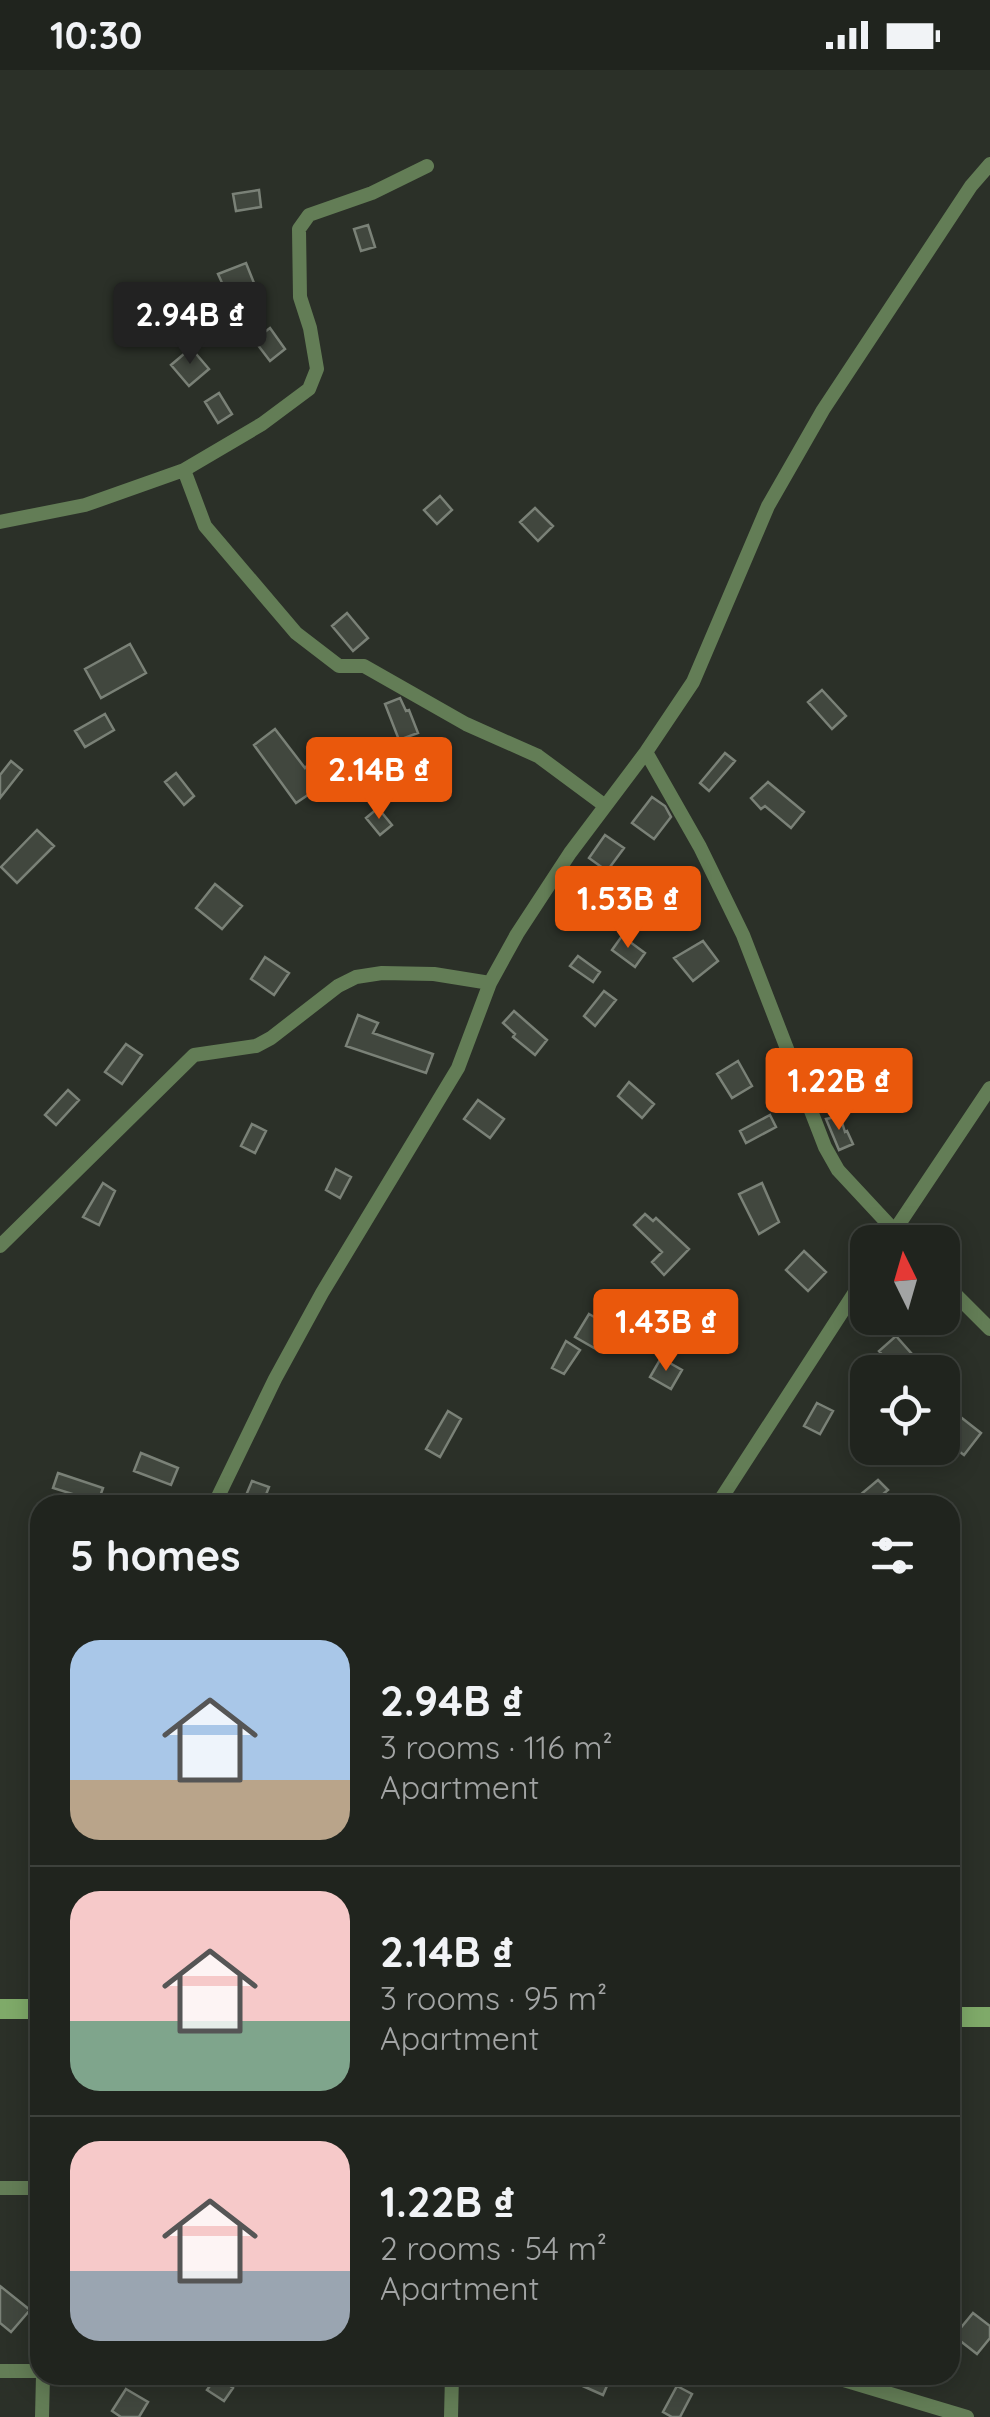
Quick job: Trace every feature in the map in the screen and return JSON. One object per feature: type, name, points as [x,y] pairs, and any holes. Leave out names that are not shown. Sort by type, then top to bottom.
[{"type":"street","points":[[219,1495],[275,1379],[351,1241],[458,1068],[490,983],[517,934],[693,682],[768,506],[823,410],[971,186],[990,164]]},
{"type":"street","points":[[0,522],[85,504],[184,470],[262,424],[309,390],[316,369],[310,328],[300,297],[299,229],[309,215],[372,193],[427,166]]},
{"type":"street","points":[[184,470],[205,526],[296,633],[339,666],[364,666],[466,724],[538,756],[604,805]]},
{"type":"street","points":[[646,752],[700,847],[743,935],[824,1147],[883,1225]]},
{"type":"street","points":[[0,1246],[194,1054],[206,1050],[234,1052],[256,1046],[338,986],[356,978],[382,973],[434,974],[490,983]]},
{"type":"street","points":[[904,1225],[990,1088]]},
{"type":"street","points":[[960,1299],[990,1329]]},
{"type":"street","points":[[723,1495],[850,1300]]},
{"type":"street","points":[[0,2009],[30,2009]]},
{"type":"street","points":[[960,2016],[990,2017]]},
{"type":"street","points":[[0,2188],[30,2188]]},
{"type":"street","points":[[0,2371],[30,2372]]},
{"type":"street","points":[[42,2385],[42,2417]]},
{"type":"street","points":[[451,2417],[452,2385]]},
{"type":"street","points":[[860,2385],[967,2417]]},
{"type":"building","points":[[259,190],[261,207],[236,211],[233,194]]},
{"type":"building","points":[[368,225],[375,247],[361,251],[354,229]]},
{"type":"building","points":[[246,263],[254,283],[227,294],[218,274]]},
{"type":"building","points":[[270,328],[285,349],[270,361],[254,340]]},
{"type":"building","points":[[191,348],[209,369],[189,386],[171,365]]},
{"type":"building","points":[[219,393],[232,414],[218,423],[205,402]]},
{"type":"building","points":[[440,496],[452,510],[437,524],[424,510]]},
{"type":"building","points":[[535,508],[553,526],[538,541],[520,522]]},
{"type":"building","points":[[347,613],[368,638],[353,651],[332,626]]},
{"type":"building","points":[[130,644],[146,673],[101,698],[85,669]]},
{"type":"building","points":[[822,690],[846,716],[832,729],[808,702]]},
{"type":"building","points":[[400,698],[418,733],[399,740],[385,704]]},
{"type":"building","points":[[105,714],[114,730],[85,747],[75,731]]},
{"type":"building","points":[[275,729],[305,768],[309,764],[324,784],[296,803],[254,745]]},
{"type":"building","points":[[725,753],[735,761],[709,791],[700,783]]},
{"type":"building","points":[[11,761],[22,770],[0,798],[0,775]]},
{"type":"building","points":[[176,773],[194,796],[184,805],[165,782]]},
{"type":"building","points":[[768,782],[804,812],[791,828],[751,798]]},
{"type":"building","points":[[652,797],[665,806],[671,817],[654,839],[632,823]]},
{"type":"building","points":[[378,808],[392,825],[380,835],[366,818]]},
{"type":"building","points":[[37,830],[54,846],[17,883],[1,867]]},
{"type":"building","points":[[605,835],[624,848],[607,871],[589,858]]},
{"type":"building","points":[[215,884],[242,906],[222,929],[196,908]]},
{"type":"building","points":[[622,936],[645,953],[635,967],[612,950]]},
{"type":"building","points":[[703,941],[718,961],[693,981],[674,958]]},
{"type":"building","points":[[578,956],[600,972],[593,982],[570,966]]},
{"type":"building","points":[[265,957],[289,973],[274,995],[251,979]]},
{"type":"building","points":[[604,991],[616,1000],[595,1026],[584,1016]]},
{"type":"building","points":[[514,1011],[547,1040],[535,1055],[503,1023]]},
{"type":"building","points":[[358,1015],[378,1023],[373,1033],[433,1054],[426,1073],[346,1046]]},
{"type":"building","points":[[126,1044],[142,1055],[122,1084],[105,1072]]},
{"type":"building","points":[[738,1061],[752,1086],[732,1098],[717,1074]]},
{"type":"building","points":[[629,1082],[654,1104],[642,1118],[618,1096]]},
{"type":"building","points":[[68,1090],[79,1100],[56,1125],[45,1115]]},
{"type":"building","points":[[478,1100],[504,1119],[490,1138],[464,1119]]},
{"type":"building","points":[[770,1115],[776,1127],[746,1143],[740,1131]]},
{"type":"building","points":[[840,1116],[853,1144],[839,1150],[826,1119]]},
{"type":"building","points":[[252,1124],[266,1131],[255,1153],[241,1146]]},
{"type":"building","points":[[336,1169],[351,1177],[340,1198],[326,1190]]},
{"type":"building","points":[[103,1183],[115,1191],[99,1225],[83,1217]]},
{"type":"building","points":[[762,1183],[779,1222],[759,1234],[739,1194]]},
{"type":"building","points":[[645,1214],[653,1221],[656,1218],[689,1249],[664,1275],[652,1262],[662,1252],[634,1225]]},
{"type":"building","points":[[804,1251],[826,1272],[808,1291],[786,1270]]},
{"type":"building","points":[[589,1314],[610,1326],[596,1349],[575,1337]]},
{"type":"building","points":[[896,1336],[911,1353],[883,1355],[879,1351]]},
{"type":"building","points":[[566,1341],[580,1350],[564,1374],[552,1368]]},
{"type":"building","points":[[661,1358],[682,1370],[671,1389],[650,1377]]},
{"type":"building","points":[[817,1403],[833,1411],[820,1434],[804,1426]]},
{"type":"building","points":[[448,1411],[461,1419],[440,1457],[426,1449]]},
{"type":"building","points":[[960,1417],[981,1433],[964,1455],[960,1452]]},
{"type":"building","points":[[141,1453],[178,1468],[171,1485],[134,1471]]},
{"type":"building","points":[[58,1473],[103,1488],[100,1495],[76,1495],[53,1488]]},
{"type":"building","points":[[878,1480],[888,1490],[882,1495],[860,1495]]},
{"type":"building","points":[[252,1481],[269,1487],[266,1495],[246,1495]]},
{"type":"building","points":[[0,2286],[30,2310],[11,2332],[0,2323]]},
{"type":"building","points":[[973,2313],[990,2326],[990,2338],[977,2354],[960,2341],[960,2329]]},
{"type":"building","points":[[211,2385],[233,2388],[224,2401],[207,2390]]},
{"type":"building","points":[[580,2385],[607,2385],[603,2395]]},
{"type":"building","points":[[677,2386],[692,2394],[680,2417],[672,2417],[663,2412]]},
{"type":"building","points":[[126,2389],[148,2402],[139,2417],[121,2417],[112,2411]]}]
